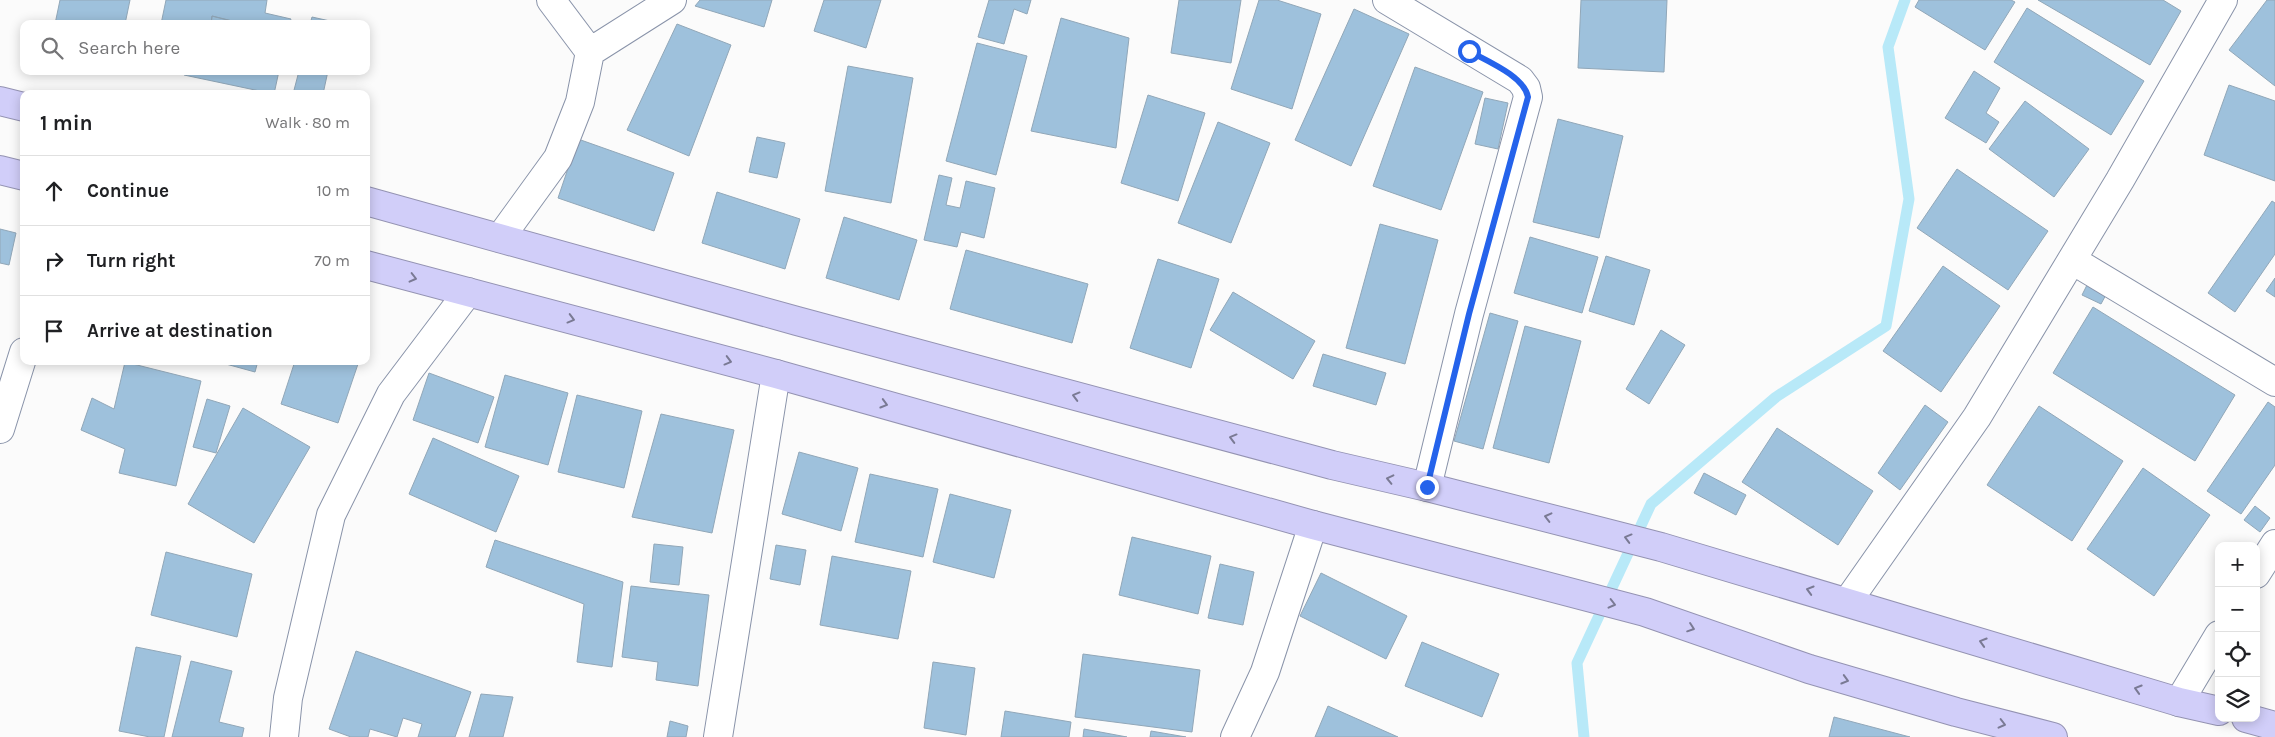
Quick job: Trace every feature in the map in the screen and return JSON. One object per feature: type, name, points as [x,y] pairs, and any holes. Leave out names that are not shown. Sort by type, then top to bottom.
[{"type":"highway","points":[[0,101],[20,106]]},
{"type":"highway","points":[[0,170],[20,175]]},
{"type":"highway","points":[[370,202],[797,321],[1294,455],[1661,547],[1848,601],[2179,702],[2215,711]]},
{"type":"highway","points":[[370,266],[776,374],[1313,525],[1645,612],[1809,669],[1956,712],[2053,737]]},
{"type":"highway","points":[[2260,722],[2275,726]]},
{"type":"street","points":[[551,0],[590,52]]},
{"type":"street","points":[[500,238],[558,158],[580,102],[590,52],[672,0]]},
{"type":"street","points":[[1388,0],[1520,80],[1526,88],[1528,97],[1469,314],[1427,487]]},
{"type":"street","points":[[1848,601],[1977,417],[2072,260],[2223,0]]},
{"type":"street","points":[[2072,260],[2275,382]]},
{"type":"street","points":[[284,737],[288,698],[331,515],[390,394],[468,292]]},
{"type":"street","points":[[0,429],[20,365]]},
{"type":"street","points":[[718,737],[776,374]]},
{"type":"street","points":[[1235,737],[1265,672],[1313,525]]},
{"type":"street","points":[[2260,568],[2275,544]]},
{"type":"street","points":[[2179,702],[2215,642]]},
{"type":"building","points":[[60,0],[130,0],[126,20],[56,20]]},
{"type":"building","points":[[166,0],[267,0],[265,13],[291,19],[228,20],[212,16],[212,20],[162,20]]},
{"type":"building","points":[[700,0],[772,0],[764,27],[695,6]]},
{"type":"building","points":[[824,0],[881,0],[866,48],[814,31]]},
{"type":"building","points":[[989,0],[1031,0],[1027,14],[1014,9],[1004,44],[978,37]]},
{"type":"building","points":[[1179,0],[1241,0],[1231,63],[1171,53]]},
{"type":"building","points":[[1259,0],[1277,0],[1321,14],[1292,109],[1231,89]]},
{"type":"building","points":[[1581,0],[1667,0],[1664,72],[1578,68]]},
{"type":"building","points":[[1919,0],[2011,0],[2015,2],[1985,50],[1915,7]]},
{"type":"building","points":[[2038,0],[2163,0],[2181,11],[2150,65]]},
{"type":"building","points":[[2267,0],[2275,0],[2275,86],[2229,50]]},
{"type":"building","points":[[2027,8],[2144,81],[2111,135],[1994,62]]},
{"type":"building","points":[[1354,9],[1409,34],[1351,166],[1295,140]]},
{"type":"building","points":[[212,16],[228,20],[212,20]]},
{"type":"building","points":[[312,17],[326,20],[311,20]]},
{"type":"building","points":[[1061,18],[1129,38],[1116,148],[1031,131]]},
{"type":"building","points":[[677,24],[731,45],[689,156],[627,130]]},
{"type":"building","points":[[977,43],[1027,56],[996,175],[946,161]]},
{"type":"building","points":[[848,66],[913,78],[891,203],[825,191]]},
{"type":"building","points":[[1415,67],[1483,92],[1441,210],[1373,186]]},
{"type":"building","points":[[1974,71],[2000,88],[1986,113],[1999,122],[1986,143],[1945,118]]},
{"type":"building","points":[[184,75],[278,75],[275,90],[255,90]]},
{"type":"building","points":[[298,75],[327,75],[324,90],[294,90]]},
{"type":"building","points":[[2229,85],[2275,101],[2275,181],[2204,155]]},
{"type":"building","points":[[1148,95],[1205,113],[1178,201],[1121,183]]},
{"type":"building","points":[[1485,98],[1508,103],[1498,149],[1475,144]]},
{"type":"building","points":[[2025,101],[2089,149],[2054,197],[1989,149]]},
{"type":"building","points":[[1558,119],[1623,136],[1599,238],[1533,222]]},
{"type":"building","points":[[1218,122],[1270,143],[1231,243],[1178,223]]},
{"type":"building","points":[[757,137],[785,143],[777,178],[749,172]]},
{"type":"building","points":[[578,139],[674,173],[654,231],[558,198]]},
{"type":"building","points":[[1957,169],[2048,231],[2008,290],[1917,228]]},
{"type":"building","points":[[939,175],[952,178],[946,205],[960,208],[966,181],[995,188],[984,238],[961,232],[957,247],[924,240]]},
{"type":"building","points":[[717,192],[800,219],[785,269],[702,243]]},
{"type":"building","points":[[2272,201],[2275,203],[2275,254],[2235,312],[2208,293]]},
{"type":"building","points":[[844,217],[917,240],[899,300],[826,278]]},
{"type":"building","points":[[1380,224],[1438,240],[1405,364],[1346,348]]},
{"type":"building","points":[[0,229],[16,233],[9,265],[0,263]]},
{"type":"building","points":[[1530,237],[1598,257],[1582,313],[1514,293]]},
{"type":"building","points":[[966,250],[1088,284],[1072,343],[950,309]]},
{"type":"building","points":[[1606,256],[1650,270],[1634,325],[1589,311]]},
{"type":"building","points":[[1158,259],[1219,279],[1191,368],[1130,348]]},
{"type":"building","points":[[1943,266],[2000,306],[1941,392],[1883,351]]},
{"type":"building","points":[[2275,278],[2275,297],[2266,291]]},
{"type":"building","points":[[2089,281],[2108,291],[2101,304],[2082,295]]},
{"type":"building","points":[[1233,292],[1315,341],[1293,379],[1210,330]]},
{"type":"building","points":[[2093,307],[2235,395],[2195,461],[2053,373]]},
{"type":"building","points":[[1490,313],[1518,321],[1483,449],[1454,441]]},
{"type":"building","points":[[1525,326],[1581,341],[1549,463],[1493,448]]},
{"type":"building","points":[[1661,330],[1685,345],[1649,404],[1626,389]]},
{"type":"building","points":[[1323,354],[1386,373],[1376,405],[1313,386]]},
{"type":"building","points":[[124,365],[137,365],[201,381],[176,486],[119,473],[125,449],[81,430],[92,398],[114,409]]},
{"type":"building","points":[[230,365],[257,365],[255,372]]},
{"type":"building","points":[[294,365],[358,365],[338,423],[281,404]]},
{"type":"building","points":[[429,373],[494,397],[478,443],[413,420]]},
{"type":"building","points":[[505,375],[568,393],[548,465],[485,447]]},
{"type":"building","points":[[577,395],[642,411],[624,488],[558,472]]},
{"type":"building","points":[[207,399],[230,406],[216,453],[193,447]]},
{"type":"building","points":[[2268,402],[2275,407],[2275,465],[2241,514],[2207,491]]},
{"type":"building","points":[[1925,405],[1948,422],[1900,490],[1878,473]]},
{"type":"building","points":[[2039,406],[2123,461],[2072,541],[1987,485]]},
{"type":"building","points":[[243,408],[310,447],[254,543],[188,504]]},
{"type":"building","points":[[661,414],[734,430],[712,533],[632,517]]},
{"type":"building","points":[[1777,428],[1873,491],[1838,545],[1742,482]]},
{"type":"building","points":[[433,438],[519,476],[496,532],[409,494]]},
{"type":"building","points":[[799,452],[858,468],[841,531],[782,514]]},
{"type":"building","points":[[2143,468],[2210,515],[2154,596],[2087,549]]},
{"type":"building","points":[[1704,473],[1746,495],[1736,515],[1694,493]]},
{"type":"building","points":[[870,474],[938,489],[923,557],[855,542]]},
{"type":"building","points":[[950,494],[1011,510],[994,578],[933,562]]},
{"type":"building","points":[[2255,506],[2270,518],[2260,532],[2244,520]]},
{"type":"building","points":[[1132,537],[1211,556],[1198,614],[1119,595]]},
{"type":"building","points":[[495,540],[623,582],[612,667],[577,662],[584,604],[486,567]]},
{"type":"building","points":[[654,544],[683,547],[679,585],[650,582]]},
{"type":"building","points":[[776,545],[806,550],[800,585],[770,579]]},
{"type":"building","points":[[166,552],[252,574],[237,637],[151,615]]},
{"type":"building","points":[[832,556],[911,571],[898,639],[820,625]]},
{"type":"building","points":[[1220,564],[1254,572],[1243,625],[1208,618]]},
{"type":"building","points":[[1321,573],[1407,616],[1386,659],[1300,616]]},
{"type":"building","points":[[631,586],[709,595],[698,686],[656,680],[658,662],[622,657]]},
{"type":"building","points":[[1422,642],[1499,674],[1482,717],[1405,686]]},
{"type":"building","points":[[136,647],[181,656],[164,737],[150,737],[119,731]]},
{"type":"building","points":[[356,651],[471,692],[455,737],[418,737],[422,724],[403,718],[397,737],[370,729],[368,737],[351,737],[329,729]]},
{"type":"building","points":[[1083,654],[1200,670],[1192,732],[1075,717]]},
{"type":"building","points":[[191,661],[232,671],[219,722],[244,728],[242,737],[172,737]]},
{"type":"building","points":[[933,662],[975,668],[966,735],[924,728]]},
{"type":"building","points":[[481,694],[513,697],[503,737],[469,737]]},
{"type":"building","points":[[1328,706],[1398,737],[1315,737]]},
{"type":"building","points":[[1005,711],[1071,722],[1069,737],[1001,737]]},
{"type":"building","points":[[1834,717],[1910,737],[1829,737]]},
{"type":"building","points":[[670,721],[688,726],[686,737],[667,737]]},
{"type":"building","points":[[1084,729],[1127,737],[1083,737]]},
{"type":"building","points":[[1151,731],[1186,737],[1150,737]]},
{"type":"waterway","points":[[1584,737],[1577,663],[1651,504],[1776,397],[1886,326],[1909,199],[1888,47],[1905,0]]},
{"type":"route","points":[[1427,487],[1469,314],[1528,97],[1526,88],[1520,80],[1469,51]]}]
